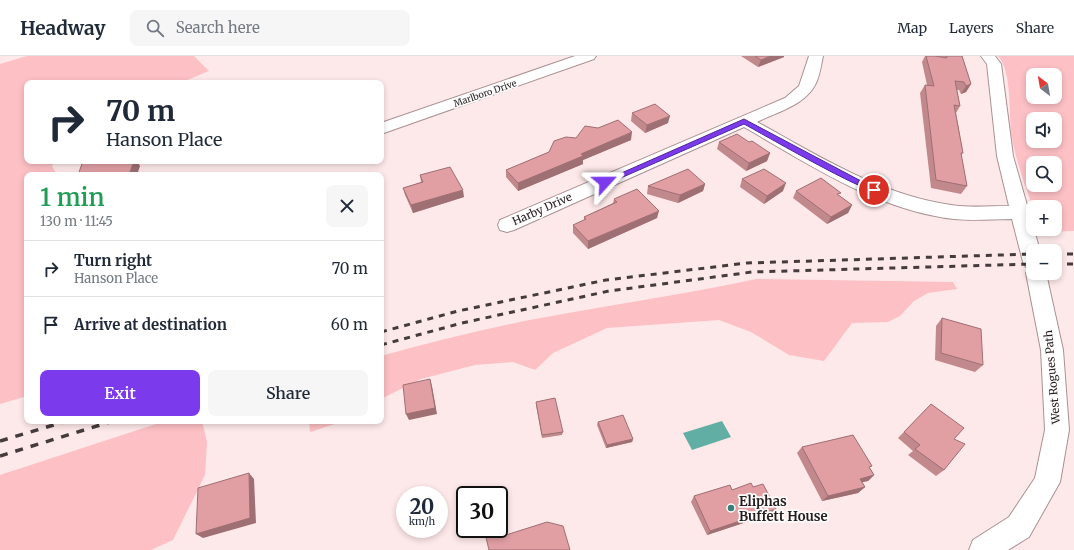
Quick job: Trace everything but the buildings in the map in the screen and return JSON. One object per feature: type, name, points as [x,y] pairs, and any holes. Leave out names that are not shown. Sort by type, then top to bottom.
[{"type":"street","name":"Marlboro Drive","points":[[384,127],[589,56]]},
{"type":"street","name":"Harby Drive","points":[[507,224],[790,101],[803,93],[807,86],[816,56]]},
{"type":"street","points":[[988,56],[994,64],[1005,156],[1018,212],[1028,244]]},
{"type":"street","points":[[744,121],[847,177],[907,202],[953,213],[1018,212]]},
{"type":"street","name":"West Rogues Path","points":[[983,550],[1019,527],[1047,482],[1066,432],[1052,350],[1037,280]]},
{"type":"shaded area","points":[[27,56],[194,56],[209,71],[187,80],[24,80],[24,164],[53,164],[52,166],[55,172],[24,172],[24,397],[0,404],[0,64]]},
{"type":"shaded area","points":[[998,56],[1074,56],[1074,231],[1062,231],[1062,200],[1030,200],[1028,192],[1062,192],[1062,156],[1026,156],[1026,187],[1025,186],[1013,144],[1006,73]]},
{"type":"shaded area","points":[[756,279],[953,282],[957,289],[928,293],[914,301],[900,316],[888,322],[852,323],[824,361],[789,355],[751,332],[719,320],[607,328],[553,353],[535,370],[513,362],[475,365],[421,379],[384,398],[384,355],[525,321]]},
{"type":"shaded area","points":[[156,424],[203,424],[207,442],[205,475],[173,540],[151,550],[0,550],[0,475]]},
{"type":"shaded area","points":[[309,424],[335,424],[310,432]]},
{"type":"water","points":[[722,421],[731,437],[692,450],[683,433]]},
{"type":"railway","points":[[384,331],[458,311],[606,280],[747,263],[1026,254]]},
{"type":"railway","points":[[1062,254],[1074,254]]},
{"type":"railway","points":[[384,344],[462,323],[609,291],[752,272],[1026,264]]},
{"type":"railway","points":[[1062,264],[1074,264]]},
{"type":"railway","points":[[0,441],[57,424]]},
{"type":"railway","points":[[0,456],[103,424]]},
{"type":"place","name":"Eliphas Buffett House","points":[[731,508]]},
{"type":"route","points":[[605,182],[744,121],[874,190]]}]
